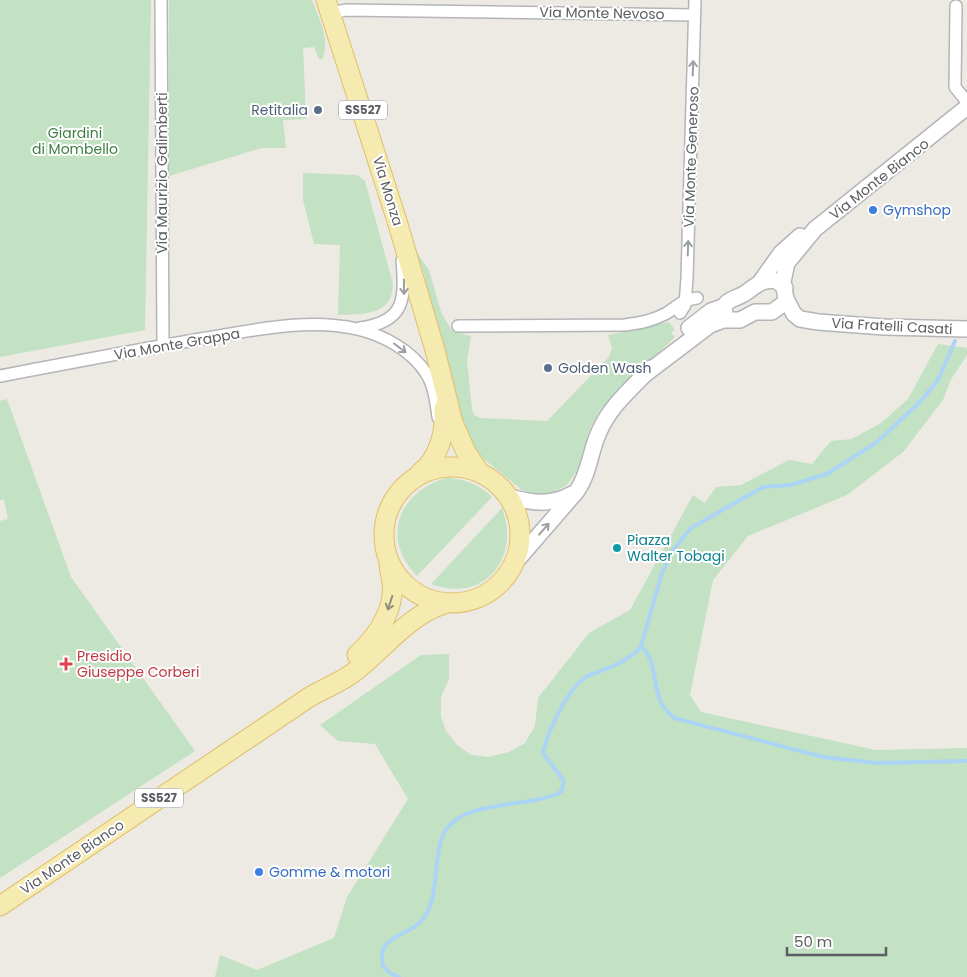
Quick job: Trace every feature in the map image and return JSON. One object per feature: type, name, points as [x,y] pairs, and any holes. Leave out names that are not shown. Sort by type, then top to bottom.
[{"type":"main road","name":"Via Monza","points":[[328,6],[397,221],[435,350],[442,384],[458,438],[480,473]]},
{"type":"main road","name":"Via Monza","points":[[411,480],[428,467],[436,455],[444,424],[442,384]]},
{"type":"main road","name":"SS527","points":[[444,466],[469,468],[480,473],[499,486],[516,510],[520,538],[512,566],[497,585],[471,601],[444,604],[415,593],[400,579],[388,555],[385,525],[389,510],[398,493],[411,480],[433,468],[444,466]]},
{"type":"main road","name":"Via Monte Bianco","points":[[319,691],[371,642],[381,624],[393,593],[388,555]]},
{"type":"main road","name":"Via Monte Bianco","points":[[0,906],[319,691],[358,670],[418,616],[444,604]]},
{"type":"street","name":"Via Maurizio Galimberti","points":[[161,0],[163,346]]},
{"type":"street","name":"Via Monte Generoso","points":[[680,313],[685,305],[687,278],[695,0]]},
{"type":"street","name":"Via Monte Nevoso","points":[[328,6],[346,10],[694,15]]},
{"type":"street","points":[[956,6],[955,86],[967,102]]},
{"type":"street","name":"Via Monte Bianco","points":[[729,308],[741,295],[761,281],[787,246],[815,229],[967,107]]},
{"type":"street","name":"Via Monte Bianco","points":[[943,128],[967,114]]},
{"type":"street","name":"Via Monte Grappa","points":[[0,376],[272,328],[302,326],[356,329],[371,327],[387,320],[400,306],[404,298],[405,288],[397,221]]},
{"type":"street","name":"Via Monte Bianco","points":[[786,294],[783,275],[787,263],[815,229]]},
{"type":"street","points":[[687,278],[697,298]]},
{"type":"street","points":[[666,314],[685,299],[697,298],[729,308],[740,320],[755,312],[772,312],[783,304],[786,294],[777,281],[761,281]]},
{"type":"street","name":"Via Fratelli Casati","points":[[786,294],[794,314],[800,319],[876,326],[967,329]]},
{"type":"street","points":[[512,566],[578,491],[585,478],[598,433],[606,417],[689,328],[711,310],[729,308]]},
{"type":"street","points":[[644,375],[703,329],[718,321],[729,308]]},
{"type":"street","name":"Via Fratelli Casati","points":[[772,312],[786,321],[797,323],[818,322]]},
{"type":"street","points":[[458,326],[625,326],[666,314],[680,313],[689,328]]},
{"type":"street","name":"Via Monte Grappa","points":[[356,329],[393,343],[410,356],[426,373],[435,396],[441,436]]},
{"type":"street","points":[[507,496],[540,503],[563,499],[578,491]]},
{"type":"green space","name":"Giardini di Mombello","points":[[0,0],[151,0],[145,330],[0,357]]},
{"type":"green space","points":[[169,0],[312,0],[323,29],[325,51],[323,59],[319,59],[314,47],[303,48],[306,119],[283,120],[286,148],[262,148],[169,176]]},
{"type":"green space","points":[[303,173],[357,175],[365,181],[393,284],[388,302],[382,308],[367,313],[338,315],[340,245],[314,244],[303,200]]},
{"type":"green space","points":[[411,244],[429,270],[441,312],[452,331],[471,336],[467,361],[472,409],[474,415],[480,418],[547,421],[609,357],[612,347],[608,335],[669,322],[675,330],[671,333],[675,337],[600,410],[589,431],[578,469],[567,485],[548,495],[537,495],[522,490],[469,447],[459,420],[445,351],[430,305],[424,273]]},
{"type":"green space","points":[[938,344],[967,348],[967,355],[950,381],[943,400],[903,452],[847,495],[748,536],[713,580],[690,695],[701,712],[876,750],[967,748],[967,977],[215,977],[220,955],[257,970],[334,938],[347,897],[408,799],[375,744],[338,741],[320,725],[421,655],[449,654],[449,679],[441,697],[441,717],[446,731],[457,745],[471,755],[489,757],[509,752],[525,743],[535,726],[538,698],[589,633],[630,610],[693,495],[705,503],[716,487],[741,485],[789,460],[812,464],[831,441],[852,439],[881,423],[908,399]]},
{"type":"green space","name":"Presidio Giuseppe Corberi","points":[[7,399],[71,577],[195,751],[0,878],[0,521],[8,519],[4,500],[0,500],[0,401]]},
{"type":"green space","points":[[446,478],[471,483],[492,497],[417,576],[399,547],[398,532],[400,518],[406,505],[416,494]]},
{"type":"green space","points":[[502,508],[507,526],[506,544],[502,559],[494,572],[482,582],[467,588],[450,589],[431,584]]},
{"type":"waterway","points":[[399,977],[390,973],[383,966],[382,955],[384,947],[389,941],[419,923],[425,916],[432,898],[439,848],[442,838],[450,825],[462,816],[477,810],[530,801],[561,792],[564,781],[543,753],[559,712],[577,684],[584,678],[621,662],[641,646],[662,573],[671,553],[691,528],[763,487],[790,485],[827,474],[877,442],[919,403],[938,380],[955,341]]},
{"type":"waterway","points":[[641,646],[647,653],[653,667],[659,699],[664,708],[674,718],[823,757],[876,763],[967,761]]},
{"type":"place","name":"Retitalia","points":[[318,110]]},
{"type":"place","name":"Gymshop","points":[[873,210]]},
{"type":"place","name":"Golden Wash","points":[[548,368]]},
{"type":"place","name":"Piazza Walter Tobagi","points":[[617,548]]},
{"type":"place","name":"Presidio Giuseppe Corberi","points":[[66,664]]},
{"type":"place","name":"Gomme & motori","points":[[259,872]]}]
